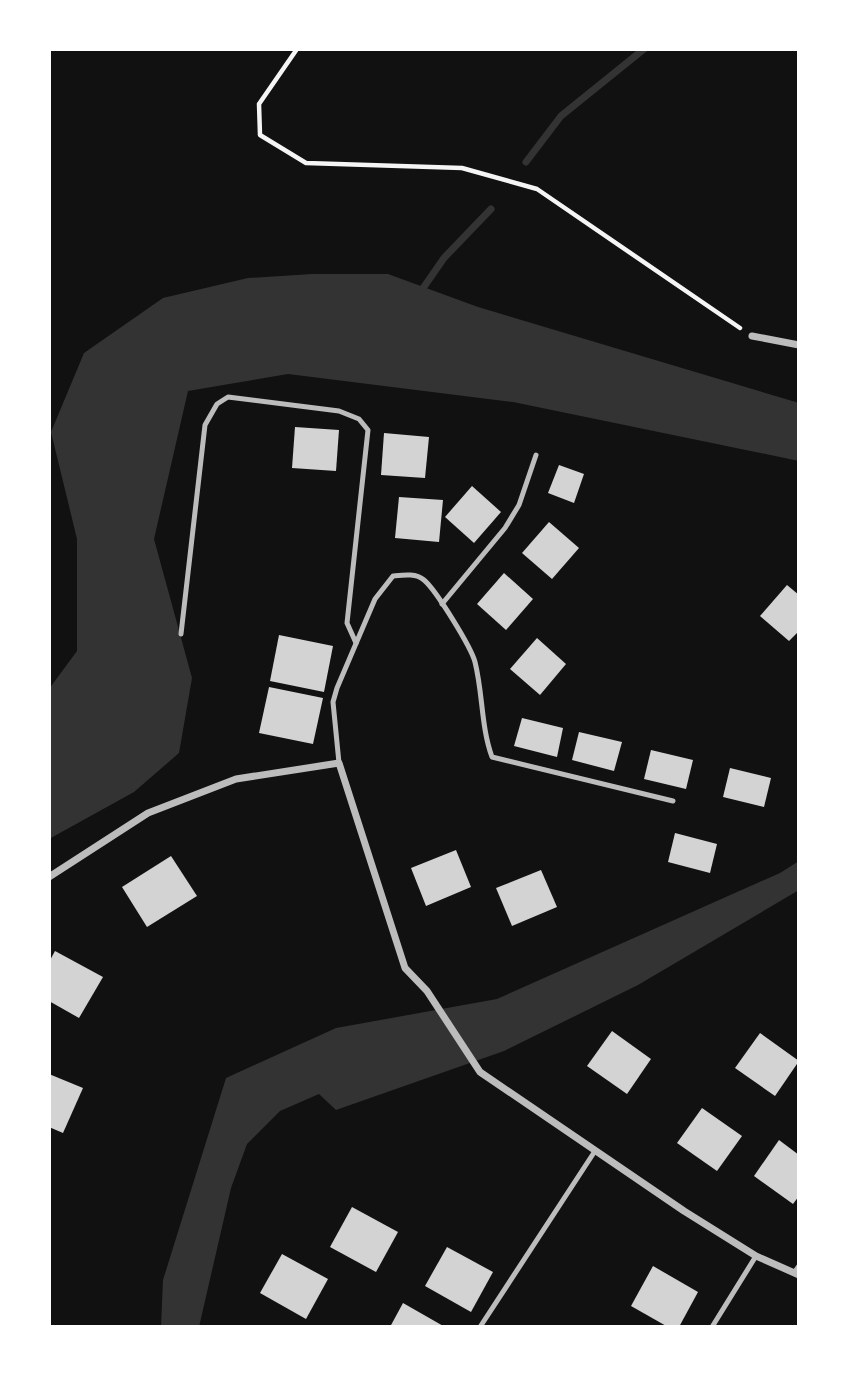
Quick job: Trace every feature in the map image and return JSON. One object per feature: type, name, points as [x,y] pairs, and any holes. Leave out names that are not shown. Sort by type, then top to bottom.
[{"type":"street","points":[[752,336],[799,345]]},
{"type":"street","points":[[49,877],[148,813],[236,779],[340,763],[405,968],[427,991],[480,1072],[756,1256],[797,1271]]},
{"type":"lane","points":[[181,634],[205,425],[217,404],[228,397],[339,411],[359,419],[368,430],[347,623],[356,643]]},
{"type":"lane","points":[[442,604],[505,528],[519,505],[536,455]]},
{"type":"lane","points":[[340,763],[333,702],[375,599],[393,576],[408,574],[424,579],[466,640],[475,661],[487,743],[492,757],[673,801]]},
{"type":"lane","points":[[480,1327],[595,1150]]},
{"type":"lane","points":[[712,1327],[756,1256]]},
{"type":"path","points":[[297,49],[259,104],[260,135],[306,163],[462,168],[537,189],[752,336]]},
{"type":"shaded area","points":[[312,274],[388,274],[478,307],[799,403],[799,461],[513,402],[288,374],[188,391],[154,539],[192,678],[179,753],[134,792],[49,839],[49,689],[77,651],[77,539],[51,432],[84,353],[163,298],[248,278]]},
{"type":"shaded area","points":[[799,861],[799,890],[638,985],[504,1051],[336,1110],[319,1094],[280,1111],[247,1144],[231,1188],[199,1327],[161,1327],[163,1280],[226,1078],[336,1028],[497,999],[780,873]]},
{"type":"building","points":[[295,427],[339,430],[336,471],[292,468]]},
{"type":"building","points":[[384,433],[429,437],[425,478],[381,475]]},
{"type":"building","points":[[559,465],[584,474],[574,503],[548,493]]},
{"type":"building","points":[[472,486],[501,512],[474,543],[445,517]]},
{"type":"building","points":[[399,497],[443,500],[439,542],[395,538]]},
{"type":"building","points":[[549,522],[579,548],[552,579],[522,553]]},
{"type":"building","points":[[504,573],[533,599],[506,630],[477,604]]},
{"type":"building","points":[[787,585],[799,595],[799,631],[789,641],[760,616]]},
{"type":"building","points":[[279,635],[333,646],[324,692],[270,681]]},
{"type":"building","points":[[537,638],[566,664],[540,695],[510,669]]},
{"type":"building","points":[[269,687],[323,698],[313,744],[259,733]]},
{"type":"building","points":[[522,718],[563,728],[557,757],[514,746]]},
{"type":"building","points":[[579,732],[622,742],[614,771],[572,760]]},
{"type":"building","points":[[651,750],[693,760],[686,789],[644,779]]},
{"type":"building","points":[[730,768],[771,778],[764,807],[723,797]]},
{"type":"building","points":[[675,833],[717,844],[710,873],[668,862]]},
{"type":"building","points":[[456,850],[471,887],[426,906],[411,868]]},
{"type":"building","points":[[171,856],[197,896],[147,927],[122,887]]},
{"type":"building","points":[[541,870],[557,907],[512,926],[496,888]]},
{"type":"building","points":[[55,951],[103,977],[79,1018],[49,1001],[49,962]]},
{"type":"building","points":[[612,1031],[651,1059],[627,1094],[587,1066]]},
{"type":"building","points":[[760,1033],[799,1061],[775,1096],[735,1068]]},
{"type":"building","points":[[49,1074],[83,1088],[63,1133],[49,1127]]},
{"type":"building","points":[[702,1108],[742,1136],[717,1171],[677,1143]]},
{"type":"building","points":[[779,1140],[799,1155],[799,1196],[793,1204],[754,1176]]},
{"type":"building","points":[[352,1207],[398,1232],[376,1272],[330,1247]]},
{"type":"building","points":[[447,1247],[493,1272],[471,1312],[425,1286]]},
{"type":"building","points":[[282,1254],[328,1279],[306,1319],[260,1293]]},
{"type":"building","points":[[653,1266],[698,1292],[679,1327],[668,1327],[631,1306]]},
{"type":"building","points":[[403,1303],[445,1327],[390,1327]]},
{"type":"waterway","points":[[526,162],[561,116],[644,49]]},
{"type":"waterway","points":[[419,294],[444,258],[491,209]]}]
